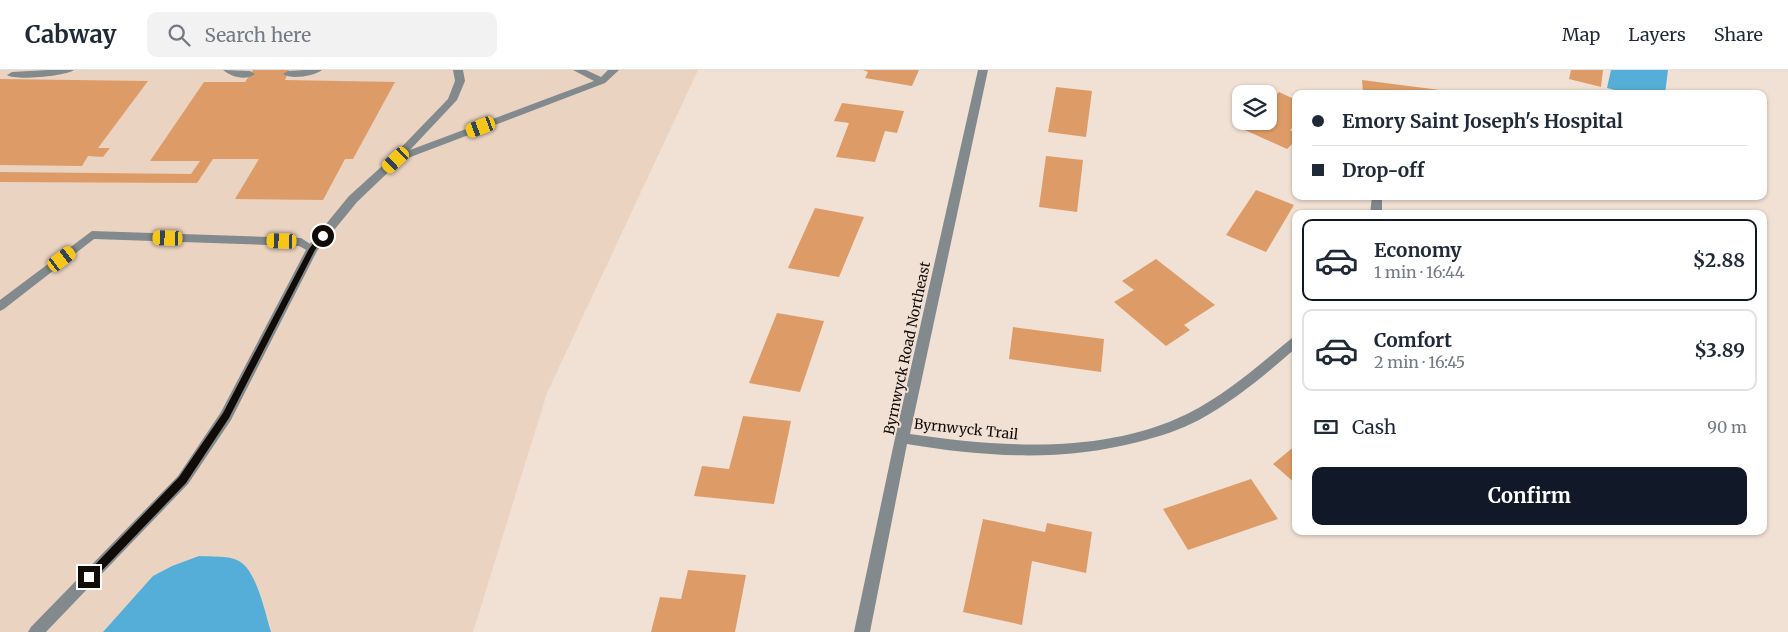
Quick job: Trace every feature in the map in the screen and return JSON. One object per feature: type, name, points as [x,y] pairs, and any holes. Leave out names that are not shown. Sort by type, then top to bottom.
[{"type":"street","points":[[12,75],[69,70]]},
{"type":"street","points":[[228,70],[235,74],[250,74]]},
{"type":"street","points":[[288,74],[317,70]]},
{"type":"street","points":[[36,632],[183,480],[226,416],[312,249],[353,199],[396,160],[452,100],[460,81],[458,70]]},
{"type":"street","points":[[578,70],[602,81]]},
{"type":"street","points":[[396,160],[602,81],[614,70]]},
{"type":"street","name":"Byrnwyck Road Northeast","points":[[862,632],[902,438],[983,70]]},
{"type":"street","points":[[0,306],[92,235],[301,242],[312,249]]},
{"type":"street","name":"Byrnwyck Trail","points":[[902,438],[966,449],[1034,453],[1094,447],[1146,435],[1192,418],[1240,388],[1292,344]]},
{"type":"shaded area","points":[[0,70],[698,70],[547,393],[473,632],[0,632]]},
{"type":"water","points":[[1611,70],[1668,70],[1666,90],[1615,90],[1607,88]]},
{"type":"water","points":[[199,556],[229,558],[239,561],[245,566],[260,593],[271,632],[103,632],[153,576],[172,566]]},
{"type":"building","points":[[253,70],[289,70],[285,80],[395,82],[353,159],[345,159],[323,200],[235,199],[259,159],[213,159],[197,183],[0,182],[0,172],[191,174],[200,161],[150,161],[204,82],[245,82]]},
{"type":"building","points":[[863,70],[919,70],[912,86],[865,78],[868,72]]},
{"type":"building","points":[[1571,70],[1603,70],[1601,87],[1569,79]]},
{"type":"building","points":[[0,79],[148,81],[98,148],[110,148],[103,157],[88,156],[82,166],[0,165]]},
{"type":"building","points":[[1362,80],[1440,90],[1363,90]]},
{"type":"building","points":[[1056,87],[1092,91],[1086,137],[1048,132]]},
{"type":"building","points":[[1279,92],[1292,98],[1292,128],[1290,130],[1292,131],[1292,144],[1287,149],[1245,130],[1277,130],[1277,94]]},
{"type":"building","points":[[842,103],[904,111],[897,133],[885,131],[875,162],[836,157],[849,123],[834,121]]},
{"type":"building","points":[[1046,156],[1083,160],[1077,212],[1039,207]]},
{"type":"building","points":[[1256,190],[1294,205],[1266,252],[1226,235]]},
{"type":"building","points":[[815,208],[864,217],[839,277],[788,268]]},
{"type":"building","points":[[1156,259],[1215,305],[1184,325],[1190,330],[1166,346],[1114,302],[1134,290],[1122,281]]},
{"type":"building","points":[[777,313],[824,321],[800,392],[749,383]]},
{"type":"building","points":[[1013,327],[1104,339],[1101,372],[1009,359]]},
{"type":"building","points":[[743,416],[791,421],[774,504],[694,496],[702,466],[729,469]]},
{"type":"building","points":[[1292,448],[1292,481],[1273,464]]},
{"type":"building","points":[[1251,479],[1278,519],[1188,550],[1163,509]]},
{"type":"building","points":[[983,519],[1045,532],[1047,523],[1092,532],[1086,573],[1032,561],[1022,625],[963,612]]},
{"type":"building","points":[[688,570],[746,575],[735,632],[651,632],[660,597],[681,599]]},
{"type":"route","points":[[89,577],[183,480],[226,416],[312,249],[323,236]]}]
